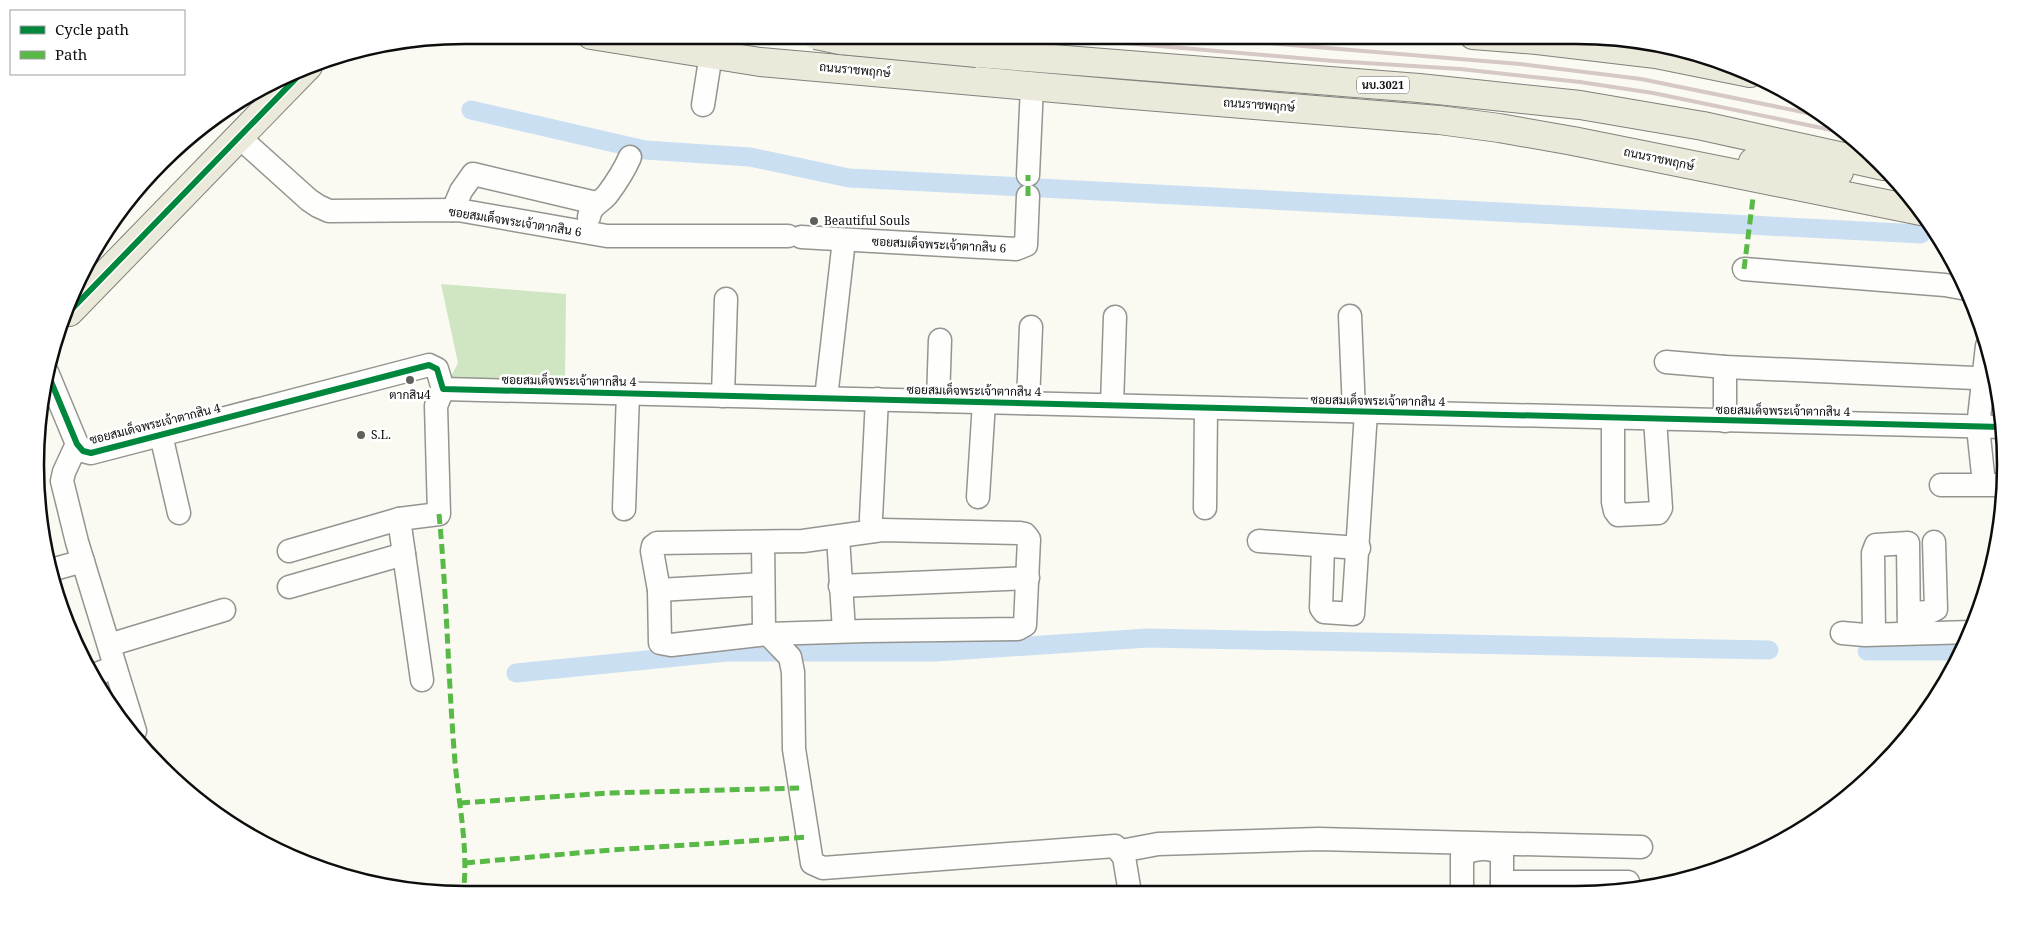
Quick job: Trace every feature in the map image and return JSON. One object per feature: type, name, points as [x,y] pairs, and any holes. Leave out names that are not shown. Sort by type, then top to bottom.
[{"type":"main road","name":"นบ.3021","points":[[882,44],[1419,88],[1580,105],[1703,126],[1870,163]]},
{"type":"main road","points":[[1570,44],[1656,54],[1703,63]]},
{"type":"main road","name":"ถนนราชพฤกษ์","points":[[711,45],[760,62],[1439,120],[1499,128],[1573,141],[1910,209]]},
{"type":"main road","points":[[76,305],[294,81]]},
{"type":"main road","points":[[1573,141],[1883,177]]},
{"type":"street","points":[[703,105],[711,45]]},
{"type":"street","name":"ซอยสมเด็จพระเจ้าตากสิน 6","points":[[238,137],[310,200],[318,206],[329,210],[453,210],[607,236],[794,236],[1016,249],[1026,245],[1032,86]]},
{"type":"street","points":[[586,233],[590,212],[596,203],[605,198],[621,176],[630,157]]},
{"type":"street","points":[[453,210],[460,191],[473,174],[596,203]]},
{"type":"street","points":[[826,398],[844,240]]},
{"type":"street","points":[[1744,270],[1958,287]]},
{"type":"street","points":[[723,396],[726,299]]},
{"type":"street","points":[[1323,547],[1321,608],[1324,612],[1353,614],[1359,548],[1360,412],[1350,316]]},
{"type":"street","points":[[1112,405],[1115,317]]},
{"type":"street","points":[[1028,403],[1031,327]]},
{"type":"street","points":[[938,401],[940,340]]},
{"type":"street","points":[[1666,362],[1725,367],[1988,379]]},
{"type":"street","name":"ซอยสมเด็จพระเจ้าตากสิน 4","points":[[52,384],[77,444],[84,451],[90,453],[429,365],[437,369],[443,389],[1995,427]]},
{"type":"street","points":[[1725,367],[1725,421]]},
{"type":"street","points":[[1941,485],[1994,485],[1978,427],[1989,383]]},
{"type":"street","points":[[289,551],[399,519],[439,514],[436,406],[443,389]]},
{"type":"street","points":[[624,509],[628,393]]},
{"type":"street","points":[[872,531],[877,399]]},
{"type":"street","points":[[978,497],[984,402]]},
{"type":"street","points":[[1205,508],[1206,408]]},
{"type":"street","points":[[1613,418],[1613,502],[1618,515],[1658,513],[1661,508],[1655,419]]},
{"type":"street","points":[[161,435],[178,513]]},
{"type":"street","points":[[77,444],[62,480],[83,561],[131,721]]},
{"type":"street","points":[[399,519],[422,680]]},
{"type":"street","points":[[872,531],[1025,534],[1028,539],[1028,578],[1025,624],[1018,629],[844,631],[779,646],[672,645],[660,643],[659,590],[652,551],[653,546],[657,543],[803,541],[872,531]]},
{"type":"street","points":[[838,537],[844,631]]},
{"type":"street","points":[[1259,541],[1323,547],[1359,548]]},
{"type":"street","points":[[763,542],[764,627],[779,646],[793,672],[794,749],[812,864],[823,868],[1115,846],[1124,857],[1129,886]]},
{"type":"street","points":[[1908,543],[1909,623]]},
{"type":"street","points":[[1842,633],[1874,634],[1909,623],[1936,609],[1941,543],[1876,545],[1873,554],[1874,634]]},
{"type":"street","points":[[290,587],[404,554]]},
{"type":"street","points":[[57,568],[83,561]]},
{"type":"street","points":[[840,586],[1028,578]]},
{"type":"street","points":[[659,590],[764,584]]},
{"type":"street","points":[[109,646],[224,610]]},
{"type":"street","points":[[1909,623],[1963,631]]},
{"type":"street","points":[[99,673],[115,667]]},
{"type":"street","points":[[1121,851],[1158,844],[1318,839],[1641,847]]},
{"type":"street","points":[[1462,886],[1462,856],[1468,851],[1486,849],[1502,855],[1502,886]]},
{"type":"street","points":[[1527,886],[1628,882]]},
{"type":"green space","points":[[441,284],[566,294],[565,385],[448,382],[458,363]]},
{"type":"waterway","points":[[471,110],[645,150],[750,157],[849,178],[1921,234]]},
{"type":"waterway","points":[[516,673],[727,652],[935,652],[1148,638],[1769,650]]},
{"type":"waterway","points":[[1867,651],[1954,651]]},
{"type":"railway","points":[[1136,44],[1334,61],[1460,69],[1580,82],[1653,93],[1830,130]]},
{"type":"railway","points":[[1280,44],[1520,64],[1641,79],[1807,113]]},
{"type":"marked path","points":[[1028,175],[1028,196]]},
{"type":"marked path","points":[[1744,269],[1753,198]]},
{"type":"marked path","points":[[439,514],[455,762],[463,828],[464,886]]},
{"type":"marked path","points":[[460,803],[609,793],[799,788]]},
{"type":"marked path","points":[[465,863],[611,850],[809,837]]},
{"type":"cycle path","points":[[75,305],[294,80]]},
{"type":"cycle path","points":[[52,384],[77,444],[83,451],[91,453],[429,365],[437,369],[443,389],[1995,427]]},
{"type":"place","name":"Beautiful Souls","points":[[814,221]]},
{"type":"place","name":"ตากสิน4","points":[[410,380]]},
{"type":"place","name":"S.L.","points":[[361,435]]}]
